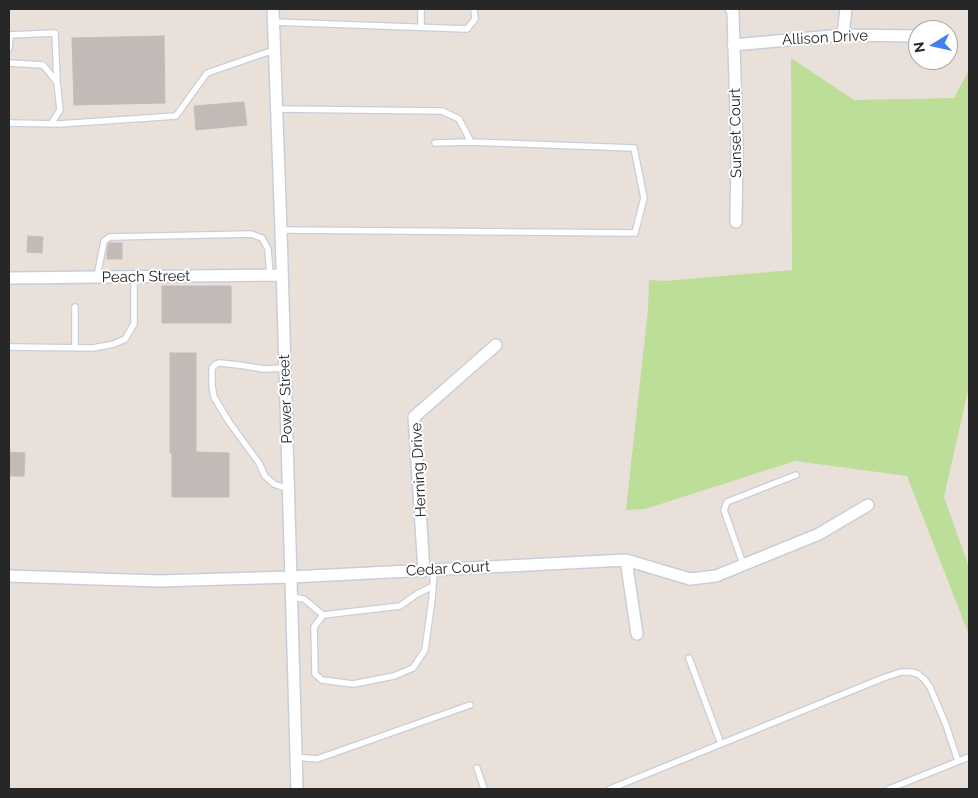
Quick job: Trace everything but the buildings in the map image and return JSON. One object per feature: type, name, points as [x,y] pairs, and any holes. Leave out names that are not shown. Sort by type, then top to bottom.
[{"type":"street","name":"Power Street","points":[[273,9],[282,230],[297,789]]},
{"type":"street","name":"Sunset Court","points":[[731,9],[733,12],[738,148],[736,222]]},
{"type":"street","points":[[843,35],[846,9]]},
{"type":"street","name":"Allison Drive","points":[[733,45],[843,35],[908,36]]},
{"type":"street","name":"Peach Street","points":[[9,278],[282,275]]},
{"type":"street","name":"Herning Drive","points":[[429,570],[414,417],[496,344]]},
{"type":"street","name":"Cedar Court","points":[[9,576],[159,581],[291,577],[626,560],[690,578],[716,576],[819,534],[868,505]]},
{"type":"street","points":[[626,560],[637,634]]},
{"type":"lane","points":[[421,9],[421,27]]},
{"type":"lane","points":[[273,22],[467,29],[475,18],[474,9]]},
{"type":"lane","points":[[9,48],[9,36],[55,33],[60,110],[51,124]]},
{"type":"lane","points":[[9,123],[51,124],[176,116],[207,73],[274,50]]},
{"type":"lane","points":[[9,63],[43,65],[57,82]]},
{"type":"lane","points":[[276,109],[442,111],[459,119],[471,142]]},
{"type":"lane","points":[[282,230],[635,234],[644,198],[634,148],[471,142],[435,143]]},
{"type":"lane","points":[[97,277],[106,238],[251,234],[262,238],[268,249],[270,275]]},
{"type":"lane","points":[[9,347],[93,348],[114,344],[125,339],[134,324],[134,277]]},
{"type":"lane","points":[[75,306],[75,348]]},
{"type":"lane","points":[[285,368],[264,369],[238,364],[216,364],[212,368],[212,386],[214,397],[220,408],[259,463],[265,476],[274,484],[288,489]]},
{"type":"lane","points":[[743,564],[724,510],[727,502],[796,475]]},
{"type":"lane","points":[[323,615],[314,627],[315,674],[322,680],[354,684],[394,676],[413,668],[425,650],[433,586],[429,570]]},
{"type":"lane","points":[[291,597],[304,600],[323,615],[400,606],[433,586]]},
{"type":"lane","points":[[689,658],[721,744]]},
{"type":"lane","points":[[610,789],[902,672],[918,674],[930,686],[958,761]]},
{"type":"lane","points":[[296,757],[317,759],[470,706]]},
{"type":"lane","points":[[889,789],[969,757]]},
{"type":"lane","points":[[477,768],[484,789]]},
{"type":"green space","points":[[791,58],[854,100],[954,98],[969,70],[969,386],[944,497],[969,567],[969,635],[907,476],[795,461],[645,509],[626,510],[648,309],[649,280],[665,281],[792,270]]}]
